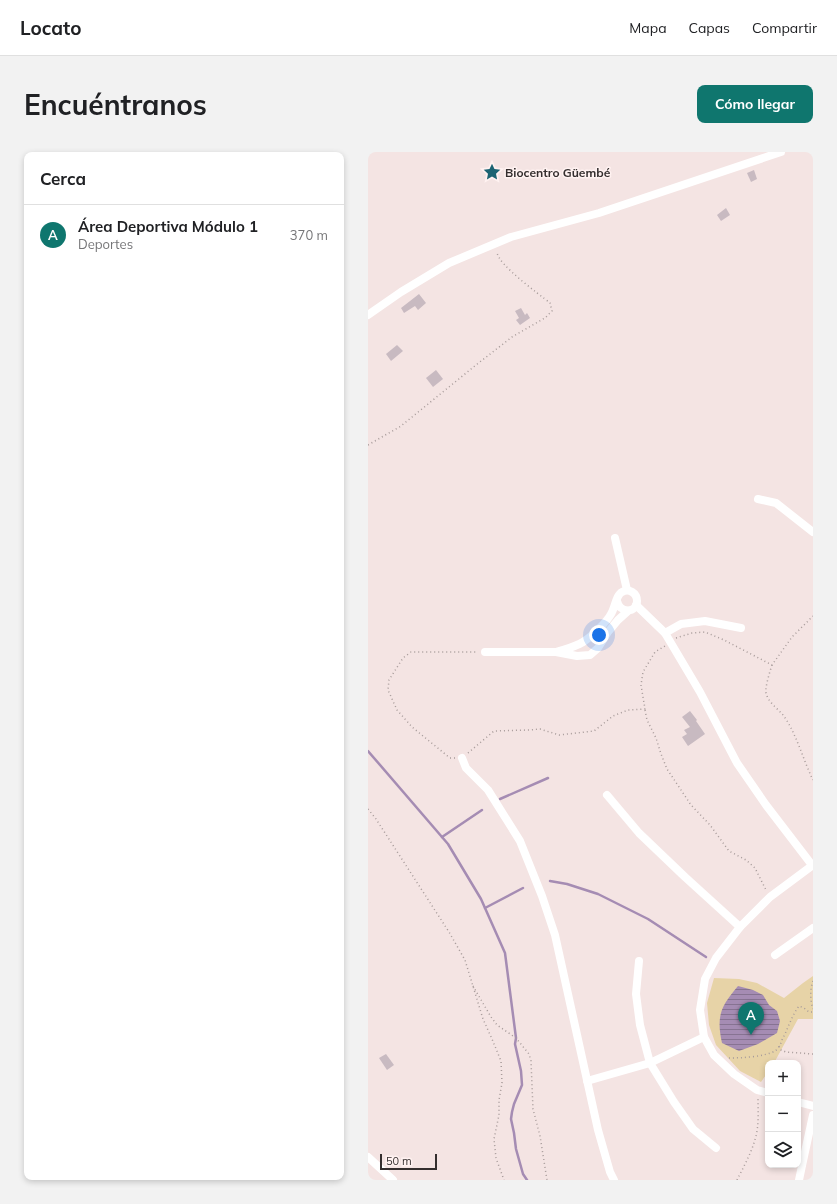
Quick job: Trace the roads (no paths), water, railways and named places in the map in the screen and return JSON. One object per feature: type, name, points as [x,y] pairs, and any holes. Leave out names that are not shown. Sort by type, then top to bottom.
[{"type":"street","points":[[368,315],[401,292],[449,263],[511,237],[599,213],[781,152]]},
{"type":"street","points":[[758,499],[776,503],[813,532]]},
{"type":"street","points":[[615,538],[628,590]]},
{"type":"street","points":[[485,652],[556,652],[577,656],[590,655],[598,648],[618,620],[634,608],[636,605],[636,595],[628,590],[621,592],[611,614],[600,628],[583,642],[556,652]]},
{"type":"street","points":[[617,601],[622,609],[628,611]]},
{"type":"street","points":[[636,605],[665,633],[700,692],[737,763],[766,805],[813,865],[770,897],[740,927],[716,958],[705,979],[700,1010],[704,1037],[714,1055],[734,1074],[757,1090],[765,1092]]},
{"type":"street","points":[[665,633],[681,624],[704,621],[741,628]]},
{"type":"street","points":[[462,758],[466,768],[488,790],[520,841],[542,896],[555,935],[598,1130],[610,1172],[614,1180]]},
{"type":"street","points":[[607,795],[639,833],[684,878],[740,927]]},
{"type":"street","points":[[775,955],[813,928]]},
{"type":"street","points":[[639,961],[636,994],[640,1025],[650,1063],[674,1102],[693,1128],[716,1148]]},
{"type":"street","points":[[587,1081],[650,1063],[704,1037]]},
{"type":"street","points":[[801,1103],[813,1106]]},
{"type":"street","points":[[799,1180],[802,1160],[813,1115]]},
{"type":"street","points":[[368,1157],[393,1180]]},
{"type":"waterway","points":[[368,751],[448,844],[481,899],[505,953],[516,1038],[515,1044],[521,1071],[522,1085],[514,1104],[511,1119],[516,1149],[523,1174],[527,1180]]},
{"type":"waterway","points":[[500,799],[548,778]]},
{"type":"waterway","points":[[442,837],[482,810]]},
{"type":"waterway","points":[[550,881],[567,884],[598,894],[648,919],[706,957]]},
{"type":"waterway","points":[[485,908],[523,888]]},
{"type":"place","name":"Biocentro Güembé","points":[[492,172]]},
{"type":"place","name":"Área Deportiva Módulo 1","points":[[751,1035]]}]
